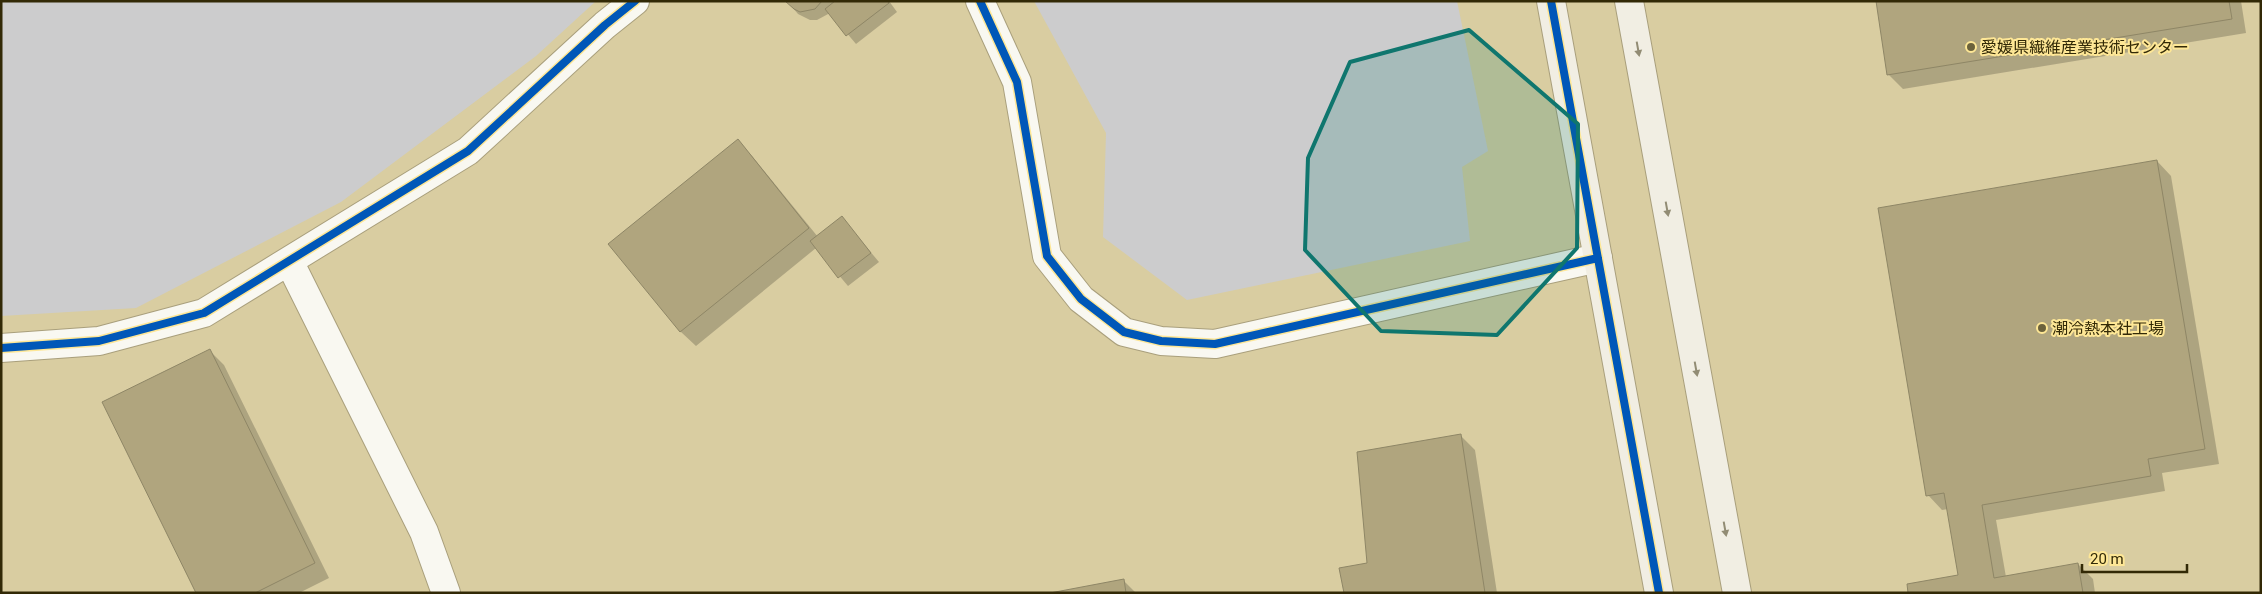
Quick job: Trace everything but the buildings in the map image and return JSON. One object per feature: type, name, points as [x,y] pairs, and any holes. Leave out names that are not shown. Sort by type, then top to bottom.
[{"type":"street","points":[[1,348],[99,341],[204,313],[468,151],[605,26],[636,1]]},
{"type":"street","points":[[980,1],[1017,82],[1047,256],[1081,299],[1124,332],[1161,341],[1215,344],[1598,258]]},
{"type":"street","points":[[1551,1],[1659,593]]},
{"type":"street","points":[[1629,1],[1737,593]]},
{"type":"street","points":[[288,261],[424,532],[446,593]]},
{"type":"highlighted area","points":[[1469,30],[1578,124],[1577,248],[1497,335],[1381,331],[1305,250],[1308,158],[1350,62]]},
{"type":"shaded area","points":[[1,1],[596,1],[536,56],[341,202],[136,308],[1,316]]},
{"type":"shaded area","points":[[1034,1],[1457,1],[1488,151],[1462,167],[1470,241],[1187,300],[1103,237],[1106,133]]},
{"type":"cycle path","points":[[1,348],[99,341],[204,313],[468,151],[605,25],[635,1]]},
{"type":"cycle path","points":[[980,1],[1017,82],[1047,256],[1081,299],[1124,332],[1161,341],[1215,344],[1598,258]]},
{"type":"cycle path","points":[[1551,1],[1659,593]]},
{"type":"place","name":"愛媛県繊維産業技術センター","points":[[1971,47]]},
{"type":"place","name":"潮冷熱本社工場","points":[[2042,328]]}]
